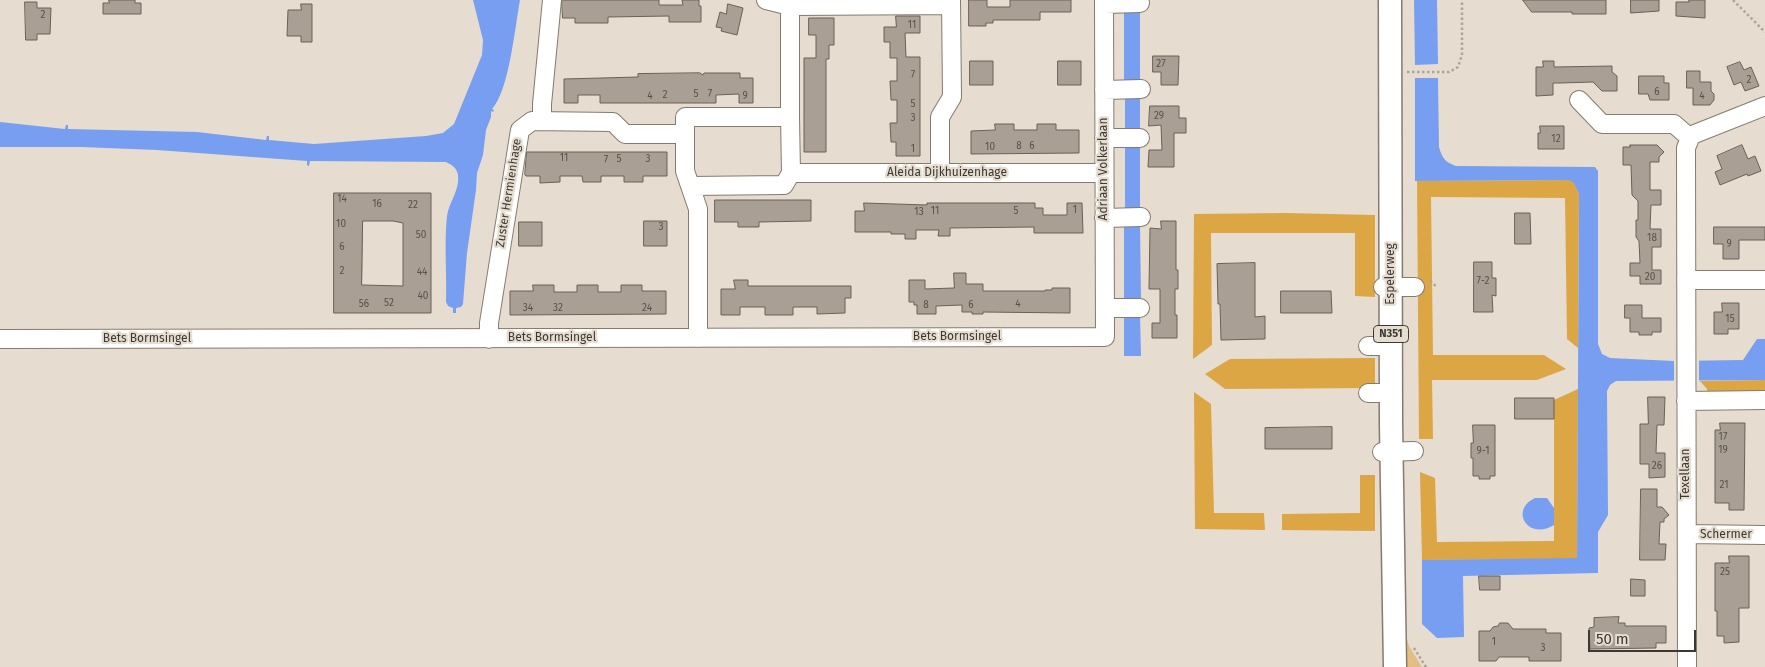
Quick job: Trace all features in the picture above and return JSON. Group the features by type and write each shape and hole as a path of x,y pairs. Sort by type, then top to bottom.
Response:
{"main road":[{"name":"Espelerweg","path":"1382,0 1387,287"},
{"name":"Espelerweg","path":"1390,0 1387,287 1381,346 1381,393 1396,452 1395,667"},
{"name":"Espelerweg","path":"1381,667 1396,452"}],"street":[{"path":"542,121 552,0"},
{"path":"766,0 790,6 951,2 952,97 940,117 940,172"},
{"path":"1104,2 1140,4"},
{"name":"Adriaan Volkerlaan","path":"1104,2 1105,337"},
{"path":"690,186 784,185 791,173 790,6"},
{"path":"1104,90 1141,89"},
{"path":"1579,100 1595,125 1674,124 1690,138 1765,106"},
{"path":"698,338 698,209 685,171 685,117 790,117"},
{"name":"Zuster Hermienhage","path":"490,339 491,313 520,130 532,121 613,122 625,134 685,134"},
{"path":"1104,138 1140,138"},
{"name":"Texellaan","path":"1687,667 1686,360 1681,271 1686,148 1690,138"},
{"name":"Aleida Dijkhuizenhage","path":"791,173 1104,173"},
{"path":"1104,218 1140,217"},
{"path":"1681,271 1765,280"},
{"path":"1387,287 1415,287"},
{"path":"1105,308 1140,308"},
{"name":"Bets Bormsingel","path":"0,339 1105,337"},
{"path":"1686,401 1765,400"},
{"name":"Schermer","path":"1687,534 1765,535"}],"path":[{"path":"1406,72 1441,72 1455,70 1458,67 1462,60 1462,0"},
{"path":"1733,0 1765,32"}],"shaded area":[{"path":"1569,180 1574,182 1579,194 1578,348 1567,339 1565,198 1431,197 1433,355 1544,355 1566,369 1537,380 1432,380 1433,439 1419,439 1417,181"},
{"path":"1286,213 1375,215 1375,297 1355,296 1355,233 1211,233 1212,345 1193,359 1194,214"},
{"path":"1375,358 1375,388 1225,389 1205,374 1230,359"},
{"path":"1765,380 1765,395 1707,395 1707,389 1700,381"},
{"path":"1578,389 1577,559 1422,560 1420,472 1435,478 1437,542 1554,541 1554,400"},
{"path":"1194,392 1211,404 1214,513 1264,513 1265,530 1195,529"},
{"path":"1360,475 1375,475 1375,531 1282,530 1282,514 1360,513"},
{"path":"1404,629 1409,646 1422,667 1399,667"}],"water":[{"path":"473,0 520,0 507,74 498,100 492,109 494,110 493,112 491,111 491,117 486,130 483,155 477,173 463,304 461,307 456,308 456,313 453,313 453,308 448,306 446,302 446,237 447,216 456,191 458,175 457,170 446,162 310,161 309,166 307,161 157,150 81,147 0,147 0,122 65,129 66,125 68,125 68,129 197,132 266,140 267,136 269,136 269,140 314,144 426,136 443,133 454,124 482,55 483,40"},
{"path":"1414,0 1437,0 1438,64 1415,65"},
{"path":"1124,10 1140,10 1140,81 1124,80"},
{"path":"1415,78 1438,78 1439,147 1444,159 1452,164 1456,166 1595,167 1598,171 1598,344 1602,354 1610,358 1674,361 1743,360 1757,339 1765,339 1765,380 1616,381 1610,385 1607,391 1608,515 1598,532 1598,573 1463,576 1464,637 1437,638 1422,624 1422,560 1577,558 1579,194 1574,183 1569,180 1415,181"},
{"path":"1125,98 1140,98 1140,132 1125,131"},
{"path":"1125,144 1140,144 1140,210 1125,210"},
{"path":"1124,224 1140,224 1141,300 1124,301"},
{"path":"1124,315 1140,315 1141,356 1124,356"},
{"path":"1535,498 1547,498 1554,508 1554,525 1545,529 1536,529 1530,527 1525,522 1523,510 1527,503"}],"pier":[{"path":"1674,358 1675,360 1698,360 1699,358 1699,381 1702,384 1698,381 1675,382 1674,384"}],"building":[{"path":"109,0 135,0 135,3 141,3 141,14 103,14 103,3 109,3"},
{"path":"562,0 659,0 659,5 683,5 682,0 699,0 701,22 669,22 669,16 608,17 608,23 575,23 575,18 563,18"},
{"path":"969,0 987,0 987,7 1010,7 1010,0 1071,0 1071,12 1040,12 1040,20 993,20 993,23 986,23 986,26 969,26"},
{"path":"1523,0 1606,0 1606,14 1532,12"},
{"path":"1631,0 1659,0 1659,11 1631,13"},
{"path":"1689,0 1705,0 1705,18 1676,16 1676,2 1689,2"},
{"path":"25,2 37,2 37,8 51,8 50,34 37,34 37,40 26,40"},
{"path":"301,4 312,4 312,42 301,42 301,36 287,36 288,10 301,10"},
{"path":"728,4 743,8 737,35 721,31 722,28 716,27 720,12 726,14"},
{"path":"896,16 920,16 920,33 905,33 906,57 920,57 920,156 896,156 896,142 891,142 890,123 897,123 897,100 891,100 890,81 897,81 897,58 890,58 890,42 884,42 884,27 896,27"},
{"path":"809,18 834,18 834,45 829,45 829,59 826,59 826,152 804,152 804,58 816,58 816,35 809,35"},
{"path":"1153,56 1179,56 1178,85 1161,85 1161,72 1153,72"},
{"path":"970,61 993,61 993,85 970,85"},
{"path":"1058,61 1081,61 1081,85 1058,85"},
{"path":"1543,61 1554,61 1554,67 1612,66 1612,72 1617,76 1617,91 1602,91 1593,82 1553,83 1553,95 1536,96 1536,67 1543,67"},
{"path":"1740,62 1744,70 1751,67 1759,86 1745,91 1741,82 1734,85 1727,67"},
{"path":"1687,71 1700,71 1700,82 1711,82 1714,100 1710,105 1693,105 1693,88 1687,88"},
{"path":"700,73 703,75 704,73 740,73 740,78 753,78 753,103 739,103 739,94 716,95 716,103 600,103 600,95 578,95 578,103 564,103 564,79 638,77 638,74"},
{"path":"1639,76 1664,76 1664,83 1669,83 1669,100 1650,100 1648,94 1639,94"},
{"path":"1150,106 1179,106 1179,118 1186,118 1186,133 1174,133 1174,167 1148,167 1149,150 1162,150 1161,125 1149,126"},
{"path":"995,124 1014,124 1014,130 1037,130 1037,124 1056,124 1056,130 1079,130 1079,153 971,154 971,131 995,130"},
{"path":"1540,126 1564,126 1564,149 1538,149"},
{"path":"1630,145 1657,145 1664,152 1659,157 1659,162 1650,162 1650,190 1661,190 1661,205 1651,205 1650,229 1661,229 1661,247 1652,247 1652,270 1661,270 1661,284 1640,284 1640,276 1630,276 1630,263 1640,263 1639,241 1636,237 1638,201 1632,195 1631,165 1623,165 1623,147 1630,147"},
{"path":"1742,145 1748,159 1755,156 1761,171 1748,176 1747,174 1720,185 1715,172 1722,169 1717,156"},
{"path":"527,152 667,152 667,176 643,176 643,182 624,182 624,176 601,176 601,182 583,182 582,176 560,176 560,182 540,183 540,176 525,175"},
{"path":"334,193 431,193 431,313 334,313","holes":["363,221 403,223 403,286 362,285"]},
{"path":"715,200 811,200 811,221 759,222 759,227 738,227 738,222 715,222"},
{"path":"864,203 927,205 927,203 1035,203 1035,208 1043,208 1043,215 1067,215 1067,203 1082,203 1083,233 1034,233 1034,227 950,228 950,236 938,236 939,230 916,230 916,239 905,239 905,234 891,234 891,232 855,232 855,211 864,211"},
{"path":"1515,213 1530,213 1531,244 1515,244"},
{"path":"644,221 667,221 667,246 644,246"},
{"path":"1161,221 1176,221 1178,289 1175,289 1175,315 1177,315 1177,338 1152,338 1152,323 1160,323 1160,289 1149,289 1150,228 1161,229"},
{"path":"519,222 542,222 542,246 519,246"},
{"path":"1714,227 1765,227 1765,240 1739,240 1739,259 1723,259 1723,244 1714,244"},
{"path":"1474,262 1492,262 1492,278 1496,278 1496,296 1492,295 1493,312 1474,312"},
{"path":"1255,263 1255,317 1265,316 1265,339 1221,340 1217,264"},
{"path":"954,273 966,273 966,284 983,284 983,291 1045,291 1052,290 1052,288 1070,288 1070,313 983,312 983,314 972,314 972,312 962,312 962,305 936,306 936,314 917,314 917,305 914,305 914,302 909,302 909,280 925,280 925,289 954,288"},
{"path":"734,280 748,280 748,286 851,286 851,298 845,298 845,313 817,314 817,307 793,307 793,315 765,315 765,307 740,307 740,315 721,315 721,289 735,289"},
{"path":"533,285 554,285 554,292 577,292 577,285 598,285 598,292 621,292 621,285 642,285 642,291 666,291 666,314 510,315 510,291 533,291"},
{"path":"1281,291 1331,291 1332,313 1281,313"},
{"path":"1722,303 1739,303 1739,329 1728,329 1728,334 1714,334 1714,312 1722,312"},
{"path":"1625,305 1642,305 1642,318 1661,318 1661,332 1652,332 1652,335 1639,335 1639,332 1630,332 1630,318 1625,318"},
{"path":"1648,397 1665,397 1664,425 1657,425 1656,453 1665,453 1665,477 1649,478 1649,464 1640,464 1640,424 1648,424"},
{"path":"1515,398 1554,398 1554,419 1515,419"},
{"path":"1720,423 1745,423 1744,510 1729,510 1729,503 1715,503 1715,430 1720,430"},
{"path":"1473,425 1495,425 1495,476 1490,476 1490,479 1479,479 1479,476 1473,476 1471,443 1473,443"},
{"path":"1332,427 1332,449 1265,449 1265,428"},
{"path":"1641,489 1657,489 1657,507 1662,507 1669,515 1664,519 1664,522 1660,522 1659,544 1666,544 1665,560 1640,560"},
{"path":"1729,556 1749,556 1749,608 1739,608 1739,642 1724,643 1724,636 1717,636 1715,563 1729,563"},
{"path":"1479,576 1500,576 1500,590 1480,590"},
{"path":"1631,579 1645,580 1645,596 1631,596"},
{"path":"1619,617 1618,623 1625,623 1625,626 1666,626 1666,643 1656,643 1656,648 1590,649 1589,628 1594,627 1594,618"},
{"path":"1500,623 1508,623 1513,629 1546,629 1546,633 1561,633 1561,661 1529,661 1529,657 1499,657 1496,661 1479,661 1479,631 1490,631"}]}
